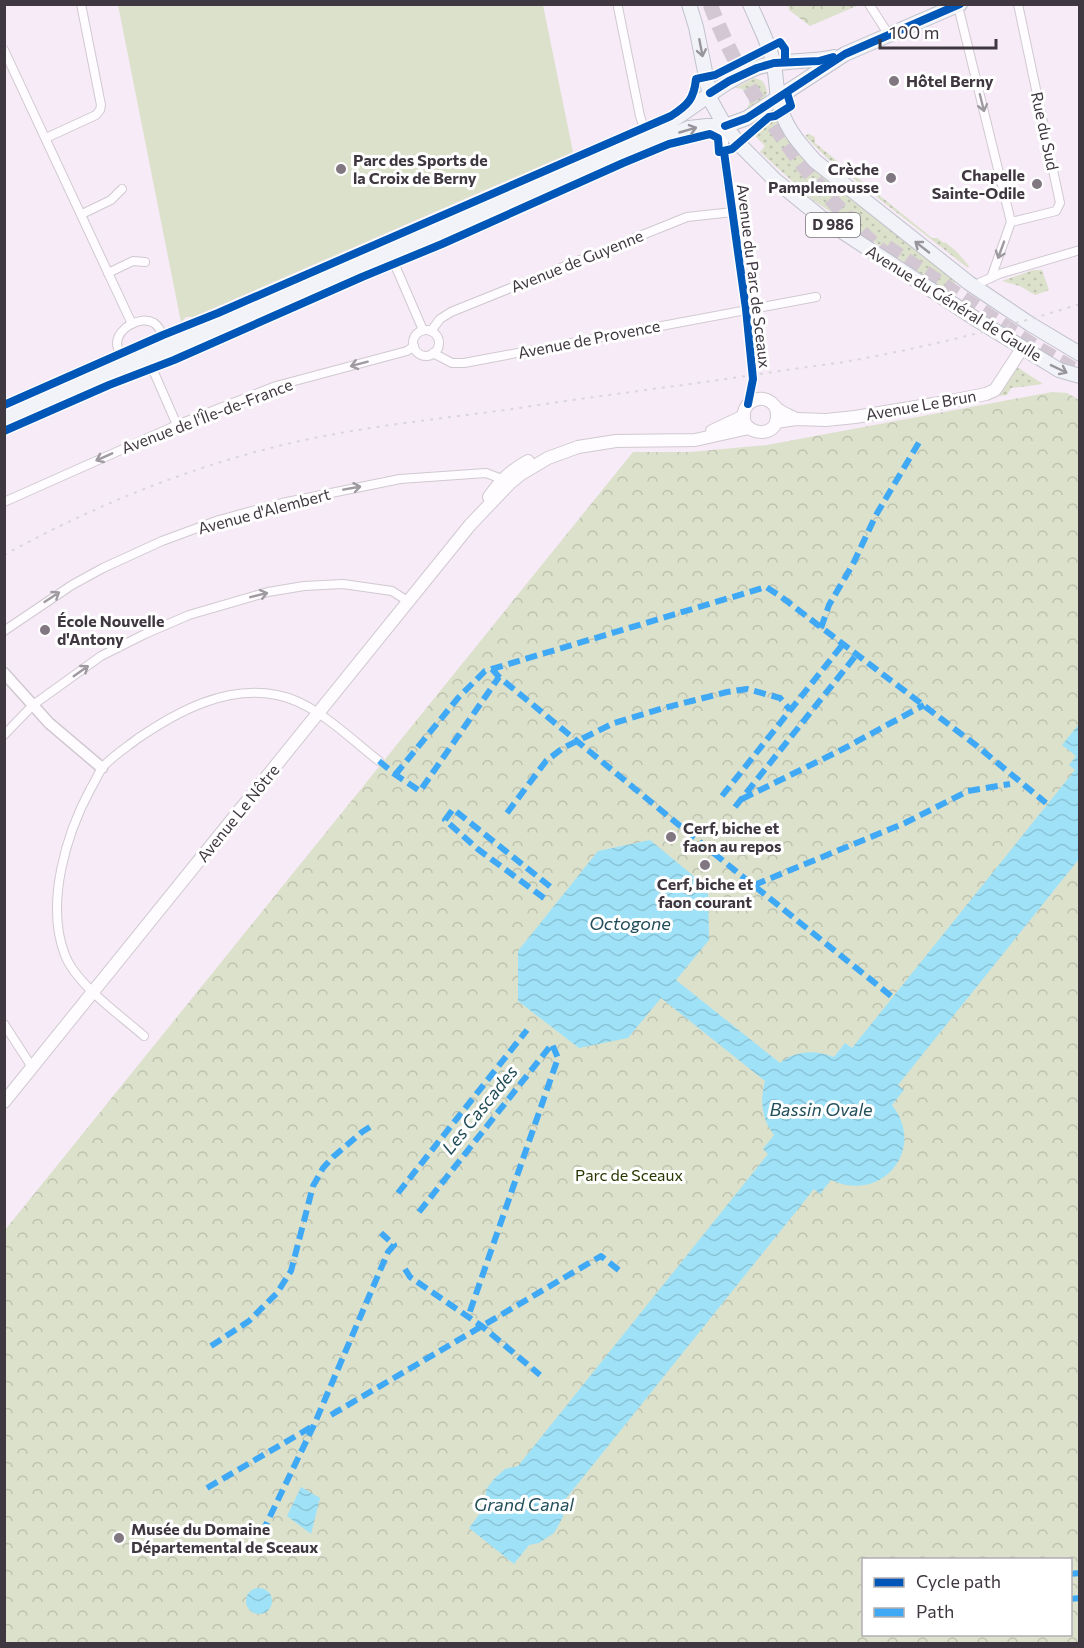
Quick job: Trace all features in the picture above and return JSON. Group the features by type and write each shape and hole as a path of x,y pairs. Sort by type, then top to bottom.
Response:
{"main road":[{"name":"D 986","path":"689,4 711,101 725,126"},
{"name":"D 986","path":"750,4 774,63 778,99"},
{"path":"4,412 648,134 674,121 710,93 749,71 774,63 819,61 845,54 959,5"},
{"path":"4,424 689,128 725,126 747,118 845,54"},
{"name":"Avenue du Général de Gaulle","path":"778,99 787,126 795,139 815,161 975,288 1080,354"},
{"name":"Avenue du Général de Gaulle","path":"725,126 739,144 775,180 823,219 1059,370 1080,376"},
{"path":"956,306 960,289 975,288 983,303 976,313 970,315"},
{"name":"Avenue Le Brun","path":"776,422 855,417 986,394 995,390 1023,347"},
{"path":"758,399 764,399 773,404 776,409 776,422 773,427 764,432 758,432 746,422 746,407 758,399"},
{"name":"Avenue Le Brun","path":"776,409 796,419"},
{"path":"506,481 513,469 555,448 576,441 606,436 690,434 746,422"},
{"name":"Avenue Le Nôtre","path":"4,1101 97,995 318,713 506,481"}],"street":[{"path":"46,138 100,111 101,105 81,4"},
{"path":"869,4 889,35"},
{"name":"Rue du Sud","path":"1011,222 1056,211 1060,203 1018,4"},
{"path":"617,5 640,116 648,134"},
{"path":"959,5 1011,222 991,278"},
{"path":"4,50 132,324"},
{"name":"Avenue du Parc de Sceaux","path":"725,126 725,163 746,309 753,379 748,404"},
{"path":"82,214 111,200 122,189"},
{"name":"Avenue de Guyenne","path":"427,331 451,312 687,217 733,212"},
{"path":"975,288 991,278 1080,250"},
{"path":"391,256 427,331"},
{"path":"108,273 133,261 145,262"},
{"name":"Avenue de Provence","path":"433,353 452,363 464,363 816,297"},
{"path":"123,361 117,341 123,331 132,324 142,320 154,323 159,327 167,342"},
{"path":"427,331 434,333 438,339 438,347 430,355 422,354 414,346 416,335 427,331"},
{"name":"Avenue de l'Île-de-France","path":"4,502 177,425 276,386 407,351 414,346"},
{"path":"149,362 177,425"},
{"name":"Avenue d'Alembert","path":"4,631 72,585 103,568 162,541 219,520 282,503 400,479 486,473 506,481"},
{"path":"4,735 33,705 101,656 189,615 268,592 304,586 343,584 392,591 409,602"},
{"path":"4,673 49,723 102,768"},
{"path":"144,1036 76,976 65,955 59,930 57,901 66,847 102,768 161,723 195,706 224,696 250,693 276,694 298,701 318,713 379,761"},
{"path":"4,1024 32,1067"}],"green space":[{"path":"859,4 810,26 789,10 788,5"},
{"name":"Parc des Sports de la Croix de Berny","path":"118,5 543,5 573,152 193,317 186,317 181,322"},
{"path":"754,78 764,82 767,93 765,97 747,109 748,94 746,91 735,88"},
{"path":"775,117 787,138 805,160 957,280 949,293 813,200 760,152 765,146 756,137 755,131"},
{"path":"809,134 815,137 815,143 932,238 945,242 957,252 969,266 968,268 828,159 806,137"},
{"path":"1033,270 1042,270 1049,290 1035,295 1020,286 1002,281"},
{"path":"1017,367 1043,384 1011,388 1007,395 997,396"},
{"name":"Parc de Sceaux","path":"1052,392 1067,393 1079,400 1079,1643 5,1644 5,1230 633,452 690,452 767,445"}],"water":[{"path":"1079,724 1079,859 898,1085 904,1090 892,1105 902,1122 904,1139 902,1154 894,1168 882,1178 867,1185 850,1185 831,1180 820,1194 814,1189 564,1501 563,1517 554,1533 539,1543 529,1545 514,1564 469,1528 484,1508 487,1488 505,1469 518,1466 768,1154 763,1149 774,1135 766,1122 763,1109 762,1095 765,1081 661,998 628,1038 579,1048 518,1001 518,951 598,851 650,840 708,888 709,940 676,980 780,1063 806,1052 834,1057 845,1043 852,1048 1075,770 1069,765 1076,756 1062,745"},
{"path":"301,1487 320,1498 311,1534 287,1516"},
{"path":"259,1588 268,1592 272,1601 268,1610 259,1614 250,1610 246,1601 250,1592"}],"tunnel":[{"path":"710,4 749,86 781,136 838,207 891,258"},
{"path":"887,247 1034,346 1080,373"}],"railway":[{"path":"4,555 113,502 188,473 265,449 385,426 838,363 960,338 1080,304"}],"marked path":[{"path":"821,628 829,605 853,564 876,515 921,439"},
{"path":"395,775 458,698 485,671 766,587 977,746 1046,803"},
{"path":"722,796 843,644"},
{"path":"735,807 857,654"},
{"path":"492,669 696,839 891,996"},
{"path":"393,773 420,791 499,677"},
{"path":"507,813 546,761 563,748 614,723 664,708 747,689 780,698 790,710"},
{"path":"742,799 843,749 924,705"},
{"path":"379,761 391,771"},
{"path":"754,885 905,823 968,791 1010,784"},
{"path":"544,898 479,850 445,820 453,809 552,888"},
{"path":"398,1193 527,1030"},
{"path":"419,1212 552,1044 558,1058 468,1317"},
{"path":"211,1346 249,1321 277,1293 291,1271 313,1186 323,1168 370,1127"},
{"path":"262,1533 314,1425 388,1252 394,1245 381,1233"},
{"path":"331,1415 601,1256 621,1272"},
{"path":"405,1269 410,1277 483,1327 540,1375"},
{"path":"207,1488 313,1426"},
{"path":"1072,1574 1080,1573"},
{"path":"1072,1599 1080,1598"}],"cycle path":[{"path":"725,126 747,118 845,54 960,4"},
{"path":"4,405 671,116 689,101 694,92 696,79 715,75 780,42 785,49 785,59"},
{"path":"710,93 729,81 774,63 819,61 833,57"},
{"path":"4,431 109,385 174,360 669,144 710,134 718,138 719,152 732,149 769,117 791,106 787,93"},
{"path":"724,152 746,309 753,379 748,404"}],"place":[{"name":"Hôtel Berny","path":"894,81"},
{"name":"Parc des Sports de la Croix de Berny","path":"341,169"},
{"name":"Crèche Pamplemousse","path":"891,178"},
{"name":"Chapelle Sainte-Odile","path":"1037,184"},
{"name":"École Nouvelle d'Antony","path":"45,630"},
{"name":"Cerf, biche et faon au repos","path":"671,837"},
{"name":"Cerf, biche et faon courant","path":"705,865"},
{"name":"Musée du Domaine Départemental de Sceaux","path":"119,1538"}],"water label":[{"name":"Octogone","path":"630,924"},
{"name":"Les Cascades","path":"480,1110"},
{"name":"Bassin Ovale","path":"821,1110"},
{"name":"Grand Canal","path":"524,1505"}]}
